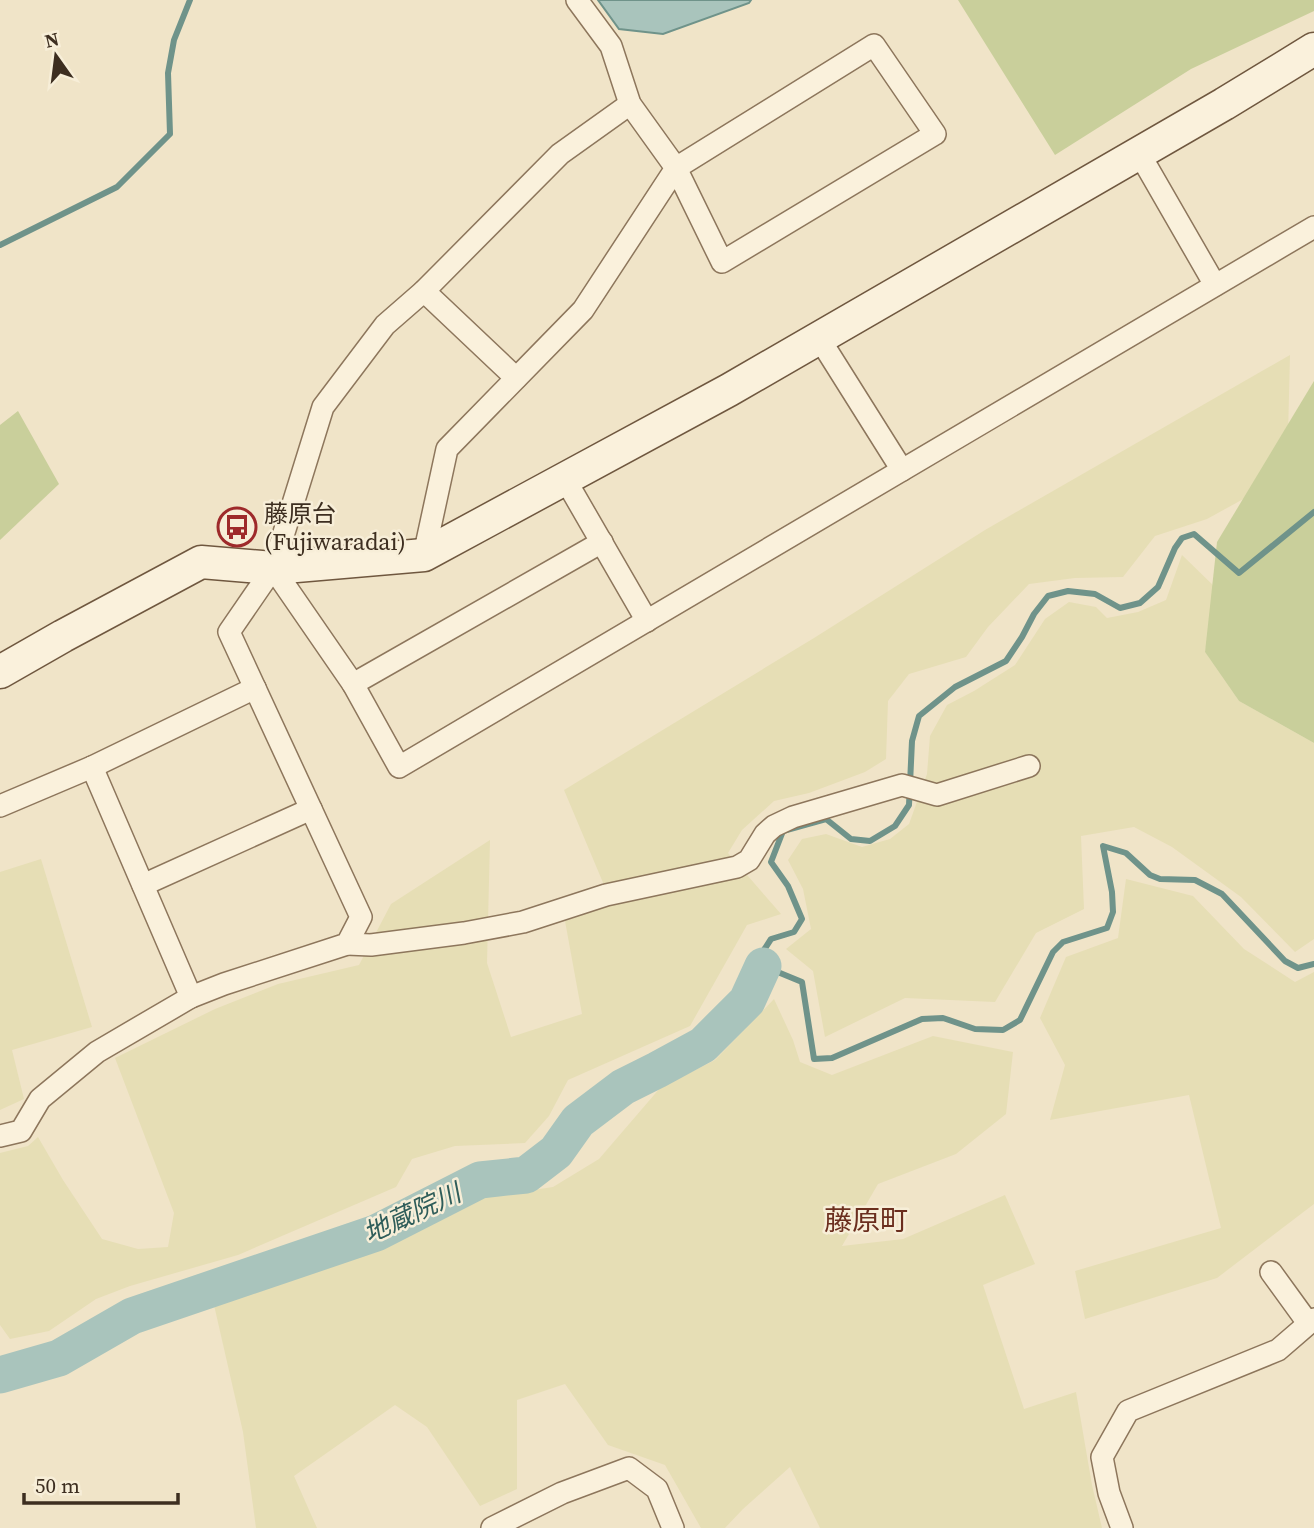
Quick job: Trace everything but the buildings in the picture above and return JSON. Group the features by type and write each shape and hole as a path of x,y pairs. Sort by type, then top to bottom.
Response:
{"street":[{"path":"424,555 447,449 583,310 676,167 874,45 935,134 722,262 676,167 630,104 611,46 577,0"},
{"path":"0,672 201,562 273,568 424,555 729,390 1314,49"},
{"path":"348,944 361,917 229,632 273,568 323,408 385,325 424,291 560,154 630,104"},
{"path":"1139,153 1215,285"},
{"path":"273,568 353,684 399,767 1314,227"},
{"path":"424,291 516,378"},
{"path":"820,338 902,470"},
{"path":"565,479 647,621"},
{"path":"353,684 602,542"},
{"path":"0,806 92,767 255,688"},
{"path":"0,1136 21,1131 40,1099 97,1052 191,998 224,984 348,944 371,945 523,922 606,895 737,867 749,860 765,834 774,826 793,817 902,785 937,795 1030,765"},
{"path":"92,767 191,998"},
{"path":"143,885 311,808"},
{"path":"1122,1528 1109,1493 1102,1457 1128,1411 1278,1350 1311,1321 1271,1272"},
{"path":"492,1528 562,1493 629,1468 657,1489 673,1528"}],"shaded area":[{"path":"1290,355 1287,475 1207,519 1155,536 1123,577 1075,578 1029,584 988,627 966,657 909,674 888,701 886,759 865,772 809,793 774,801 742,830 728,853 781,914 747,925 690,1026 568,1080 549,1116 525,1143 455,1146 412,1159 396,1187 238,1255 130,1286 96,1299 49,1331 10,1339 0,1325 0,1153 28,1146 38,1137 102,1239 138,1249 168,1247 174,1213 115,1058 215,1009 278,984 359,965 391,904 490,840 487,963 511,1037 582,1014 565,921 612,904 564,790 985,530"},
{"path":"1182,555 1217,589 1205,652 1239,701 1314,743 1314,939 1295,952 1241,897 1172,847 1134,827 1081,836 1084,909 1036,933 995,1002 905,998 825,1037 813,971 786,949 811,929 803,889 788,860 802,839 826,834 862,847 890,839 909,824 927,774 930,736 947,705 1015,665 1045,619 1069,602 1096,607 1107,618 1138,612 1166,600"},
{"path":"41,859 92,1027 12,1050 24,1099 0,1110 0,872"},
{"path":"1126,879 1193,896 1244,949 1295,982 1314,972 1314,1204 1217,1278 1085,1319 1075,1271 1221,1228 1189,1095 1050,1120 1065,1065 1040,1018 1066,957 1118,938"},
{"path":"774,999 800,1062 832,1075 933,1036 1013,1052 1006,1114 956,1154 878,1184 842,1246 903,1239 1005,1195 1035,1264 983,1285 1024,1409 1076,1392 1102,1528 820,1528 790,1467 725,1528 701,1528 665,1465 608,1445 565,1384 517,1400 517,1489 480,1506 427,1427 395,1405 294,1476 317,1528 256,1528 243,1432 214,1305 487,1197 553,1187 599,1159 660,1088 715,1060"}],"green space":[{"path":"958,0 1314,0 1314,11 1191,69 1055,155"},
{"path":"1314,381 1314,743 1239,701 1205,652 1217,542"},
{"path":"18,411 59,484 0,540 0,425"}],"water":[{"path":"598,0 751,0 663,34 619,29"}],"waterway":[{"path":"0,245 117,187 170,134 168,73 174,40 190,0"},
{"path":"1314,512 1239,573 1194,534 1182,538 1158,587 1140,603 1120,608 1095,594 1068,591 1048,596 1006,661 955,687 919,716 912,741 909,805 895,826 870,841 851,839 826,819 783,831 771,862 788,886 802,919 794,932 771,939 760,956 763,966 802,982 814,1059 832,1058 922,1019 943,1018 975,1029 1003,1030 1020,1020 1053,952 1063,942 1107,928 1113,912 1103,846 1126,853 1150,875 1160,879 1195,880 1222,894 1285,961 1298,968 1314,964"},
{"name":"地蔵院川","path":"0,1375 59,1358 132,1316 376,1233 480,1180 526,1175 556,1152 578,1121 623,1087 703,1045 747,1001 763,966"}],"place":[{"name":"藤原台 (Fujiwaradai)","path":"237,527"}],"district":[{"name":"藤原町","path":"866,1220"}]}
